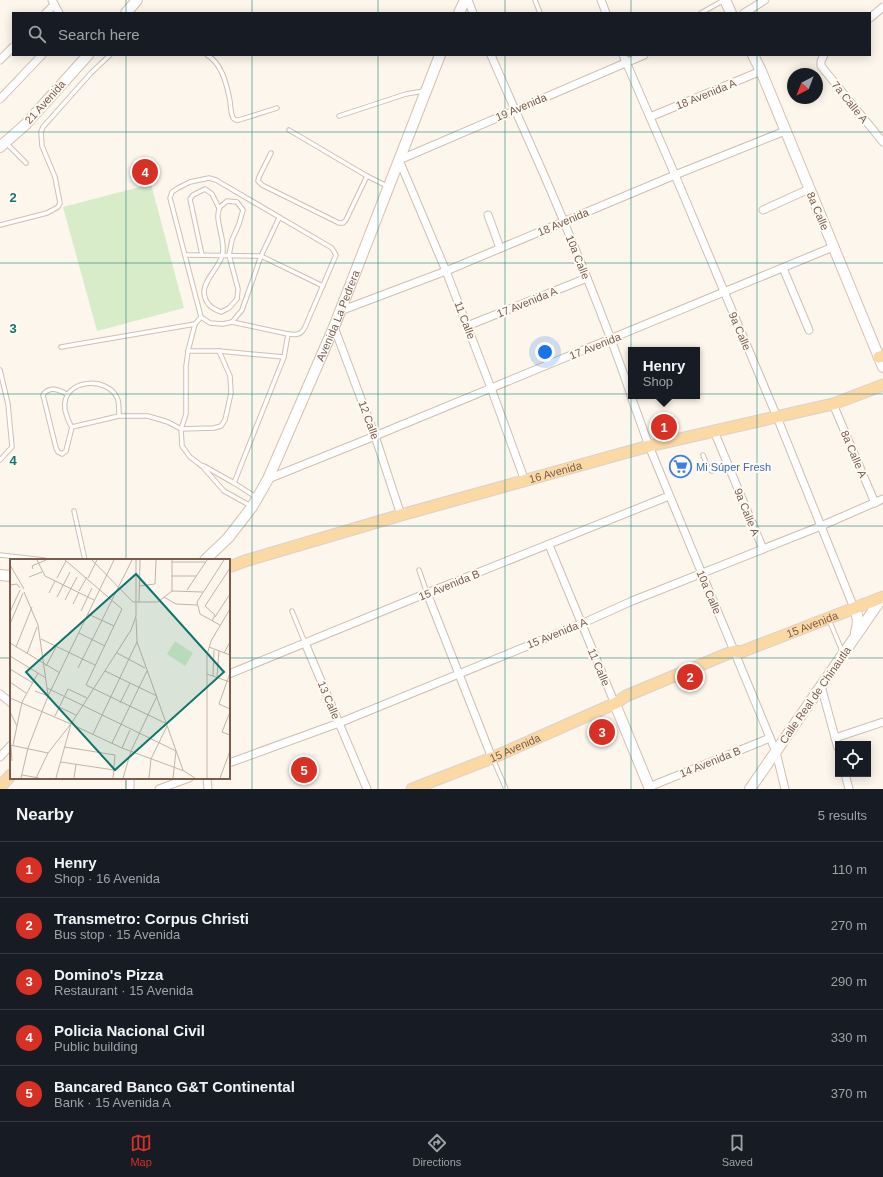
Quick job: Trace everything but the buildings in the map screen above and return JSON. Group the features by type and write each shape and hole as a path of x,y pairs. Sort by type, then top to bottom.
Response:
{"main road":[{"name":"16 Avenida","path":"230,567 401,515 649,446 833,404 883,385"},
{"name":"15 Avenida","path":"412,789 432,786 615,704 626,696 883,598"},
{"path":"0,787 10,776"}],"street":[{"path":"127,12 137,0"},
{"path":"460,12 466,0"},
{"path":"466,0 472,12"},
{"path":"601,0 606,12"},
{"path":"724,0 730,12"},
{"path":"746,12 765,0"},
{"path":"47,12 53,2 58,12"},
{"path":"871,17 883,7"},
{"path":"0,60 12,47"},
{"path":"0,99 41,56"},
{"name":"21 Avenida","path":"3,144 25,125 85,56"},
{"name":"Avenida La Pedrera","path":"206,559 228,538 252,507 268,479 334,327 440,56"},
{"name":"10a Calle","path":"491,56 564,221 612,339 628,387"},
{"name":"19 Avenida","path":"398,160 514,110 625,59 639,56"},
{"name":"8a Calle","path":"754,56 882,360"},
{"name":"7a Calle A","path":"822,58 821,66 883,142"},
{"name":"9a Calle","path":"625,59 777,417 854,608"},
{"name":"18 Avenida A","path":"650,117 761,71"},
{"name":"18 Avenida","path":"340,311 446,271 675,175 785,131"},
{"name":"11 Calle","path":"398,160 446,271 491,388 524,482"},
{"path":"763,210 809,189"},
{"path":"488,215 500,248"},
{"name":"17 Avenida","path":"268,479 833,247"},
{"path":"783,268 809,330"},
{"name":"17 Avenida A","path":"467,326 587,278"},
{"name":"12 Calle","path":"334,327 375,436 401,515"},
{"name":"10a Calle","path":"632,399 669,496 737,654 776,752 785,789"},
{"name":"8a Calle A","path":"833,404 875,503"},
{"name":"9a Calle A","path":"714,431 763,549"},
{"name":"15 Avenida B","path":"230,674 669,496"},
{"name":"15 Avenida A","path":"230,763 339,723 581,624 632,601 821,526 883,499"},
{"name":"11 Calle","path":"549,545 615,704 647,788"},
{"path":"0,575 10,576"},
{"path":"427,593 492,758"},
{"name":"Calle Real de Chinautla","path":"750,789 883,598"},
{"name":"Calle Real de Chinautla","path":"854,608 857,613 858,620 855,638"},
{"name":"13 Calle","path":"306,643 367,789"},
{"path":"821,686 836,741"},
{"path":"0,694 10,702"},
{"path":"835,738 883,722"},
{"name":"14 Avenida B","path":"647,788 770,738"},
{"path":"0,757 10,746"},
{"path":"846,777 850,789"},
{"path":"158,789 186,779"},
{"path":"207,779 208,789"}],"lane":[{"path":"535,0 540,12"},
{"path":"704,12 724,0"},
{"path":"0,225 47,213 58,207 60,203 55,177 42,146 41,132 43,127 91,73 109,56"},
{"path":"208,56 222,72 229,96 233,118 239,120 277,108"},
{"path":"339,116 406,94 426,91"},
{"path":"288,130 388,187"},
{"path":"3,144 26,162"},
{"path":"271,153 258,177 258,181 262,185 339,223 343,223 346,220 368,176"},
{"path":"209,178 216,180 332,248 336,255 305,327 302,333 296,335 232,322 223,324 210,323 201,317 185,255 170,198 172,192 178,188 190,182 209,178"},
{"path":"202,255 190,199 193,195 205,189 212,194 219,208 218,217 223,241 222,256 204,290 205,300 212,308 221,312 229,308 237,299 238,289 229,255 232,240 243,210 237,202 227,201 219,208"},
{"path":"232,322 242,310 261,256 279,218"},
{"path":"185,255 261,256 323,286"},
{"path":"201,317 195,324 188,351 186,414 181,429 182,446 190,457 202,466 224,491 252,507"},
{"path":"62,347 195,324"},
{"path":"234,483 284,357 288,334"},
{"path":"188,351 219,351 284,357"},
{"path":"72,427 119,416 148,416 168,422 181,429 214,428 221,426 225,420 231,393 230,376 219,351"},
{"path":"0,370 8,404 12,447 0,460"},
{"path":"67,394 56,389 49,389 45,391 43,395 56,448 58,452 62,454 66,451 72,427 67,417 64,403 67,394 79,384 95,383 110,388 118,400 119,416"},
{"path":"703,455 708,468 712,471 728,464"},
{"path":"202,466 234,483 257,498"},
{"path":"74,511 85,559"},
{"path":"0,555 35,559"},
{"path":"419,570 427,593"},
{"name":"13 Calle","path":"292,610 306,643"},
{"path":"829,619 843,654"},
{"path":"492,758 506,789"}],"green space":[{"path":"151,184 184,308 97,331 63,207"}],"place":[{"name":"Policia Nacional Civil","path":"145,172"},
{"name":"Henry","path":"664,427"},
{"name":"Mi Súper Fresh","path":"681,467"},
{"name":"Transmetro: Corpus Christi","path":"690,677"},
{"name":"Domino's Pizza","path":"602,732"},
{"name":"Bancared Banco G&T Continental","path":"304,770"}]}
